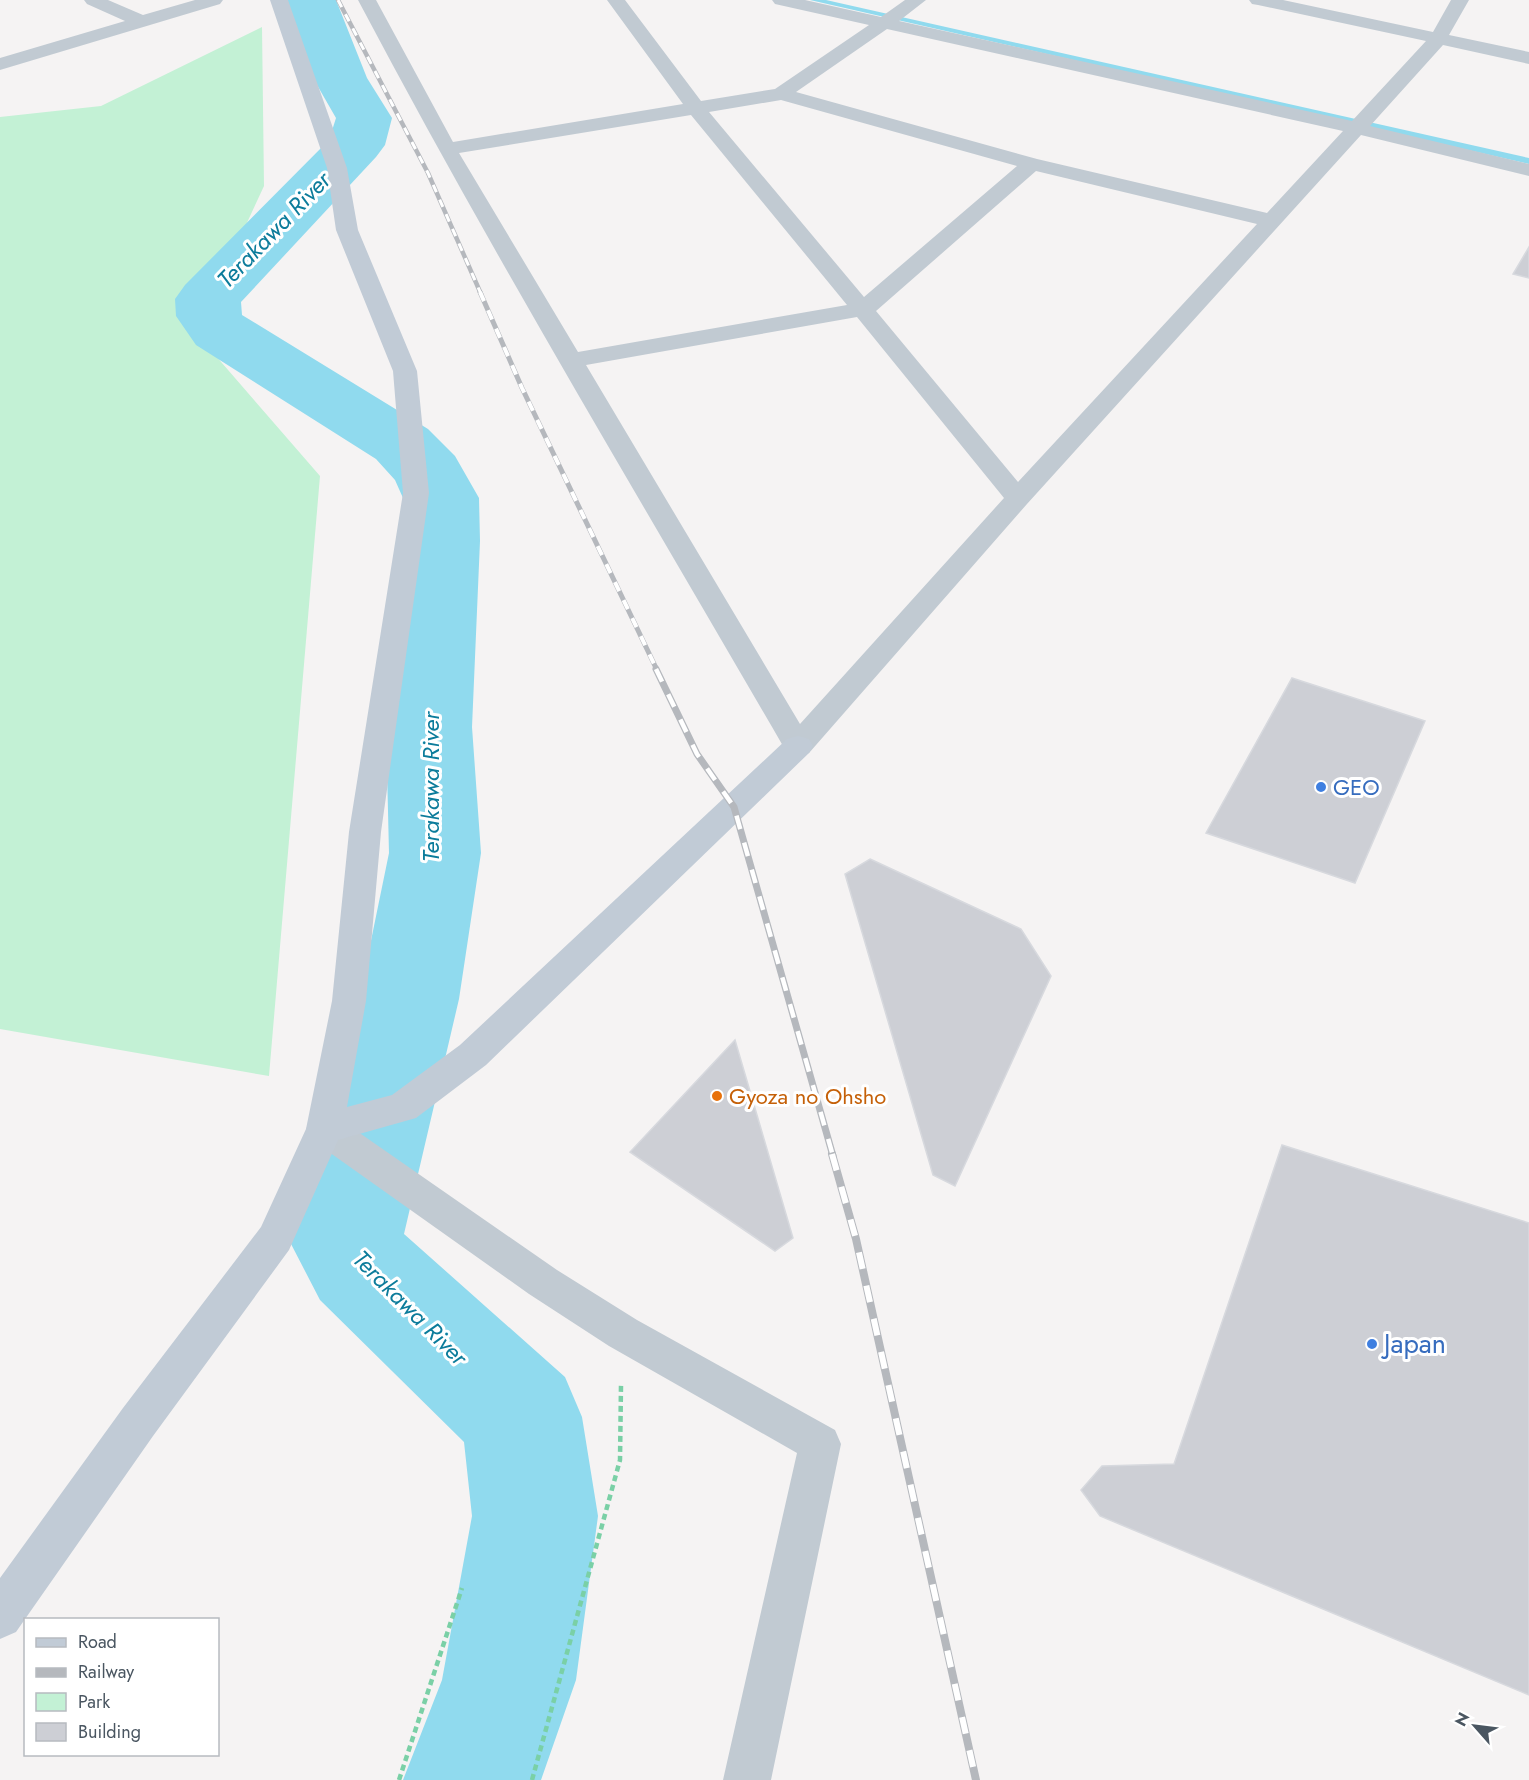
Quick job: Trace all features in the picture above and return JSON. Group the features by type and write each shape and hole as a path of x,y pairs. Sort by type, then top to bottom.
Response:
{"street":[{"path":"93,0 141,21"},
{"path":"0,64 214,0"},
{"path":"0,1616 138,1422 276,1238 325,1129 349,1001 365,832 416,493 405,371 347,230 337,168 279,0"},
{"path":"367,0 447,149 798,746"},
{"path":"616,0 696,108 1018,498"},
{"path":"781,0 891,18 1529,170"},
{"path":"781,94 917,0"},
{"path":"1258,0 1529,58"},
{"path":"325,1129 403,1107 473,1055 798,746 1018,498 1438,39 1460,0"},
{"path":"447,149 781,94 1032,164 1273,221"},
{"path":"570,361 864,309 1032,164"},
{"path":"325,1129 543,1282 622,1333 820,1444 747,1780"}],"path":[{"path":"532,1780 620,1460 622,1333"},
{"path":"399,1780 462,1588"}],"green space":[{"path":"262,27 264,186 196,333 320,476 269,1076 0,1029 0,117 101,106"}],"building":[{"path":"1529,247 1529,278 1513,274"},
{"path":"1292,678 1425,721 1355,883 1206,833"},
{"path":"870,859 1021,929 1051,976 955,1186 933,1175 845,874"},
{"name":"Gyoza no Ohsho","path":"735,1040 793,1238 775,1251 630,1152"},
{"name":"Japan","path":"1282,1145 1529,1223 1529,1695 1100,1516 1081,1490 1102,1466 1174,1464"}],"waterway":[{"name":"Terakawa River","path":"311,0 340,78 364,118 356,145 208,299 209,316 220,331 402,444 429,472 441,498 441,541 429,727 435,853 409,999 346,1242 360,1265 522,1417 535,1516 509,1680 472,1780"},
{"path":"814,0 1529,161"}],"railway":[{"path":"338,0 428,173 481,294"},
{"path":"480,292 522,388 657,670"},
{"path":"656,669 697,754 734,807 833,1156"},
{"path":"832,1154 856,1239 976,1780"}],"place":[{"name":"GEO","path":"1321,787"},
{"name":"Gyoza no Ohsho","path":"717,1096"},
{"name":"Japan","path":"1372,1344"}]}
